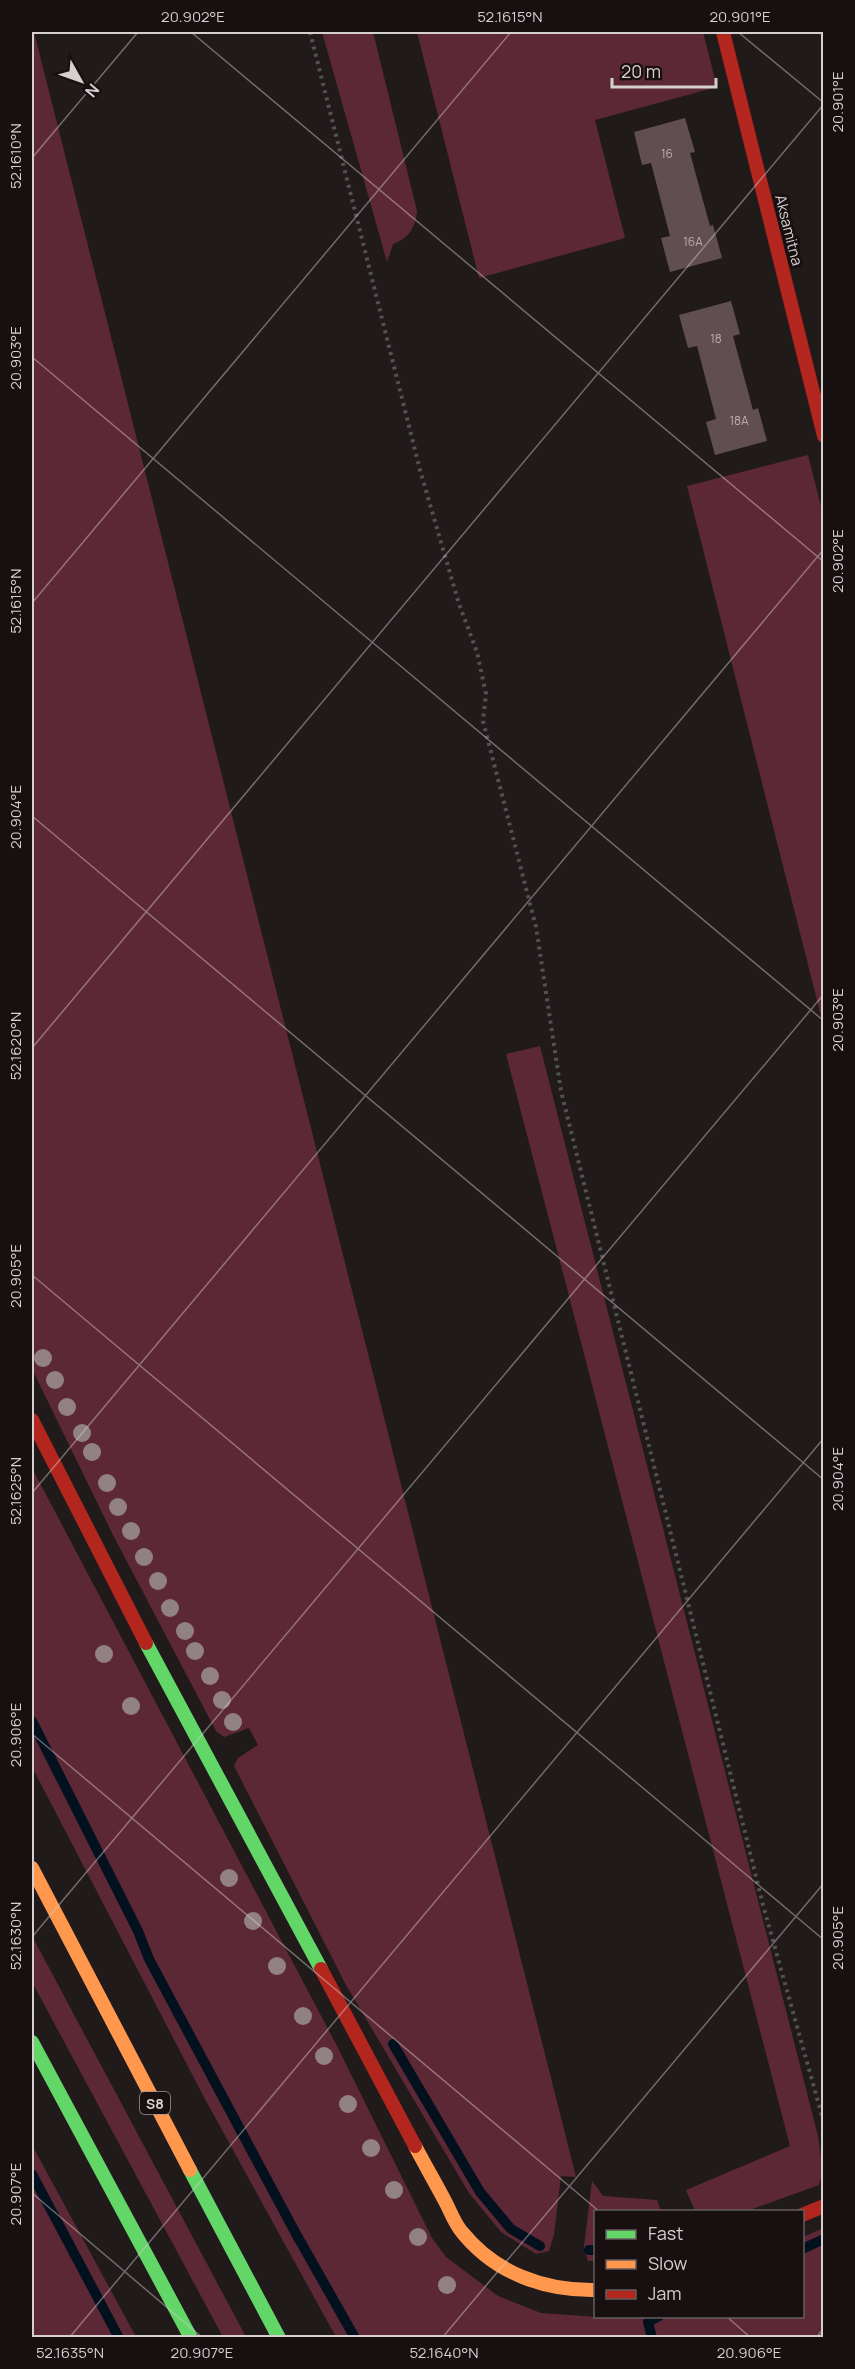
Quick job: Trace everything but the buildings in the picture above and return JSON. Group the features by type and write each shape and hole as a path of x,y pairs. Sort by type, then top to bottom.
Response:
{"main road":[{"name":"Aksamitna","path":"723,32 824,436"},
{"path":"32,1420 117,1589 453,2219 477,2248 500,2267 522,2279 561,2289 594,2290"},
{"name":"S8","path":"32,1868 279,2337"},
{"path":"32,2042 191,2337"},
{"path":"804,2214 824,2206"}],"path":[{"path":"310,32 420,470 459,604 477,652 486,694 483,721 536,927 561,1091 763,1905 824,2122"}],"shaded area":[{"path":"32,32 34,32 576,2177 561,2176 554,2235 549,2251 536,2254 501,2232 469,2193 346,1985 234,1766 238,1758 258,1745 249,1728 224,1737 216,1731 113,1535 32,1369"},
{"path":"322,32 373,32 417,211 411,231 393,244 387,262"},
{"path":"417,32 703,32 717,87 595,120 625,238 479,278"},
{"path":"808,455 824,518 823,1024 687,486"},
{"path":"540,1046 818,2136 823,2171 819,2185 750,2210 695,2210 686,2190 790,2146 506,1054"},
{"path":"32,1468 337,2046 432,2238 446,2257 498,2296 541,2313 594,2318 804,2318 804,2237 823,2228 823,2337 336,2337 206,2101 32,1767"},
{"path":"32,1936 246,2337 223,2337 32,1982"},
{"path":"32,2145 136,2337 32,2337"},
{"path":"592,2181 603,2196 657,2200 661,2210 594,2210 594,2261 588,2261 584,2247"}],"waterway":[{"path":"32,1721 138,1931 149,1959 295,2232 355,2338"},
{"path":"393,2044 480,2192 511,2229 540,2246"},
{"path":"32,2174 119,2338"},
{"path":"804,2248 824,2239"},
{"path":"589,2250 594,2250"},
{"path":"652,2338 648,2322 655,2318"}],"traffic: fast":[{"path":"146,1643 321,1969"},
{"path":"32,2042 191,2338"},
{"path":"190,2170 279,2338"}],"traffic: slow":[{"path":"32,1868 190,2170"},
{"path":"415,2146 457,2226 475,2246 505,2269 522,2277 558,2287 594,2290"}],"traffic: jam":[{"path":"723,32 824,436"},
{"path":"32,1420 146,1643"},
{"path":"321,1969 415,2146"},
{"path":"804,2214 824,2206"}]}
